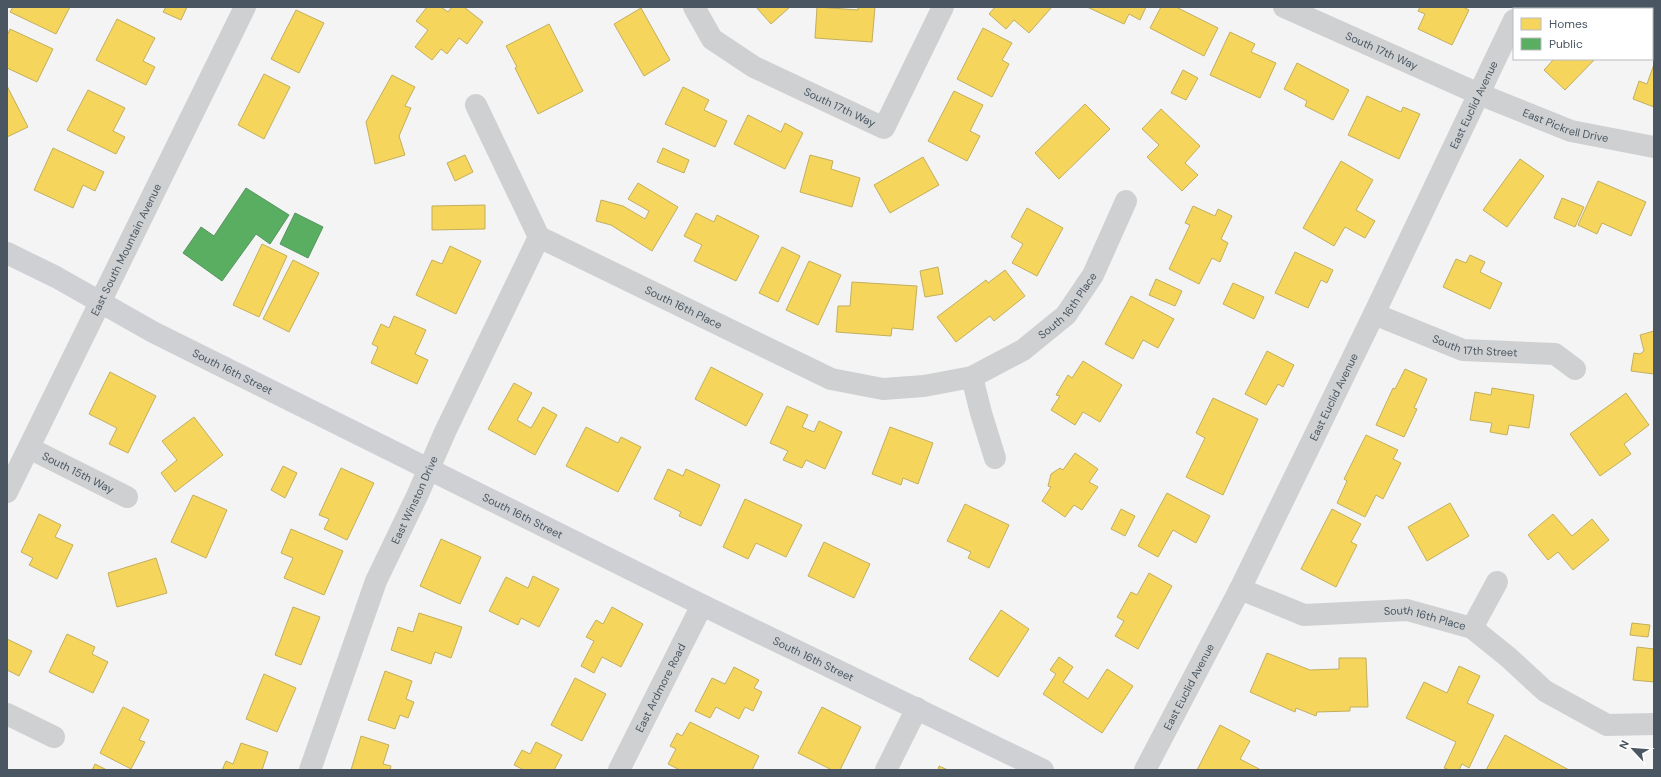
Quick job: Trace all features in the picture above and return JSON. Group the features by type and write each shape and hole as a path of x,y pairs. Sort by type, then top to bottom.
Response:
{"main road":[{"name":"South 16th Street","path":"7,253 56,277 153,332 702,605 1043,770"}],"street":[{"name":"East South Mountain Avenue","path":"7,492 245,7"},
{"name":"South 17th Way","path":"694,7 712,39 754,67 884,128 943,7"},
{"name":"South 17th Way","path":"1284,7 1479,94"},
{"name":"East Euclid Avenue","path":"1145,770 1240,589 1374,314 1513,22"},
{"name":"East Pickrell Drive","path":"1479,94 1571,131 1654,147"},
{"path":"476,105 539,237"},
{"name":"South 16th Place","path":"539,237 831,379 883,389 924,386 972,377 1023,350 1066,314 1093,275 1126,201"},
{"name":"East Winston Drive","path":"310,770 376,582 445,432 539,237"},
{"name":"South 17th Street","path":"1374,314 1463,350 1555,354 1575,369"},
{"path":"972,377 995,458"},
{"name":"South 15th Way","path":"29,448 127,497"},
{"path":"1472,628 1498,582"},
{"name":"South 16th Place","path":"1240,589 1304,615 1407,610 1472,628 1508,657 1545,691 1607,725 1654,724"},
{"name":"East Ardmore Road","path":"619,770 702,605"},
{"path":"886,770 917,708"},
{"path":"7,714 54,737"}],"building: Homes":[{"path":"13,7 70,7 56,34 10,12"},
{"path":"166,7 187,7 181,20 163,12"},
{"path":"427,7 441,7 448,12 452,7 464,7 483,22 467,44 459,38 447,54 441,49 432,60 415,47 428,30 416,21"},
{"path":"756,7 790,7 771,24"},
{"path":"817,7 858,10 858,7 875,7 872,42 815,38"},
{"path":"995,7 1052,7 1029,33 1014,20 1006,29 989,14"},
{"path":"1087,7 1146,7 1140,20 1129,14 1124,24"},
{"path":"1161,7 1176,7 1218,28 1204,56 1150,28"},
{"path":"1420,7 1463,7 1469,10 1452,45 1418,29 1425,14 1418,11"},
{"path":"641,8 670,60 644,76 614,24"},
{"path":"296,10 324,23 299,73 271,59"},
{"path":"117,19 155,38 143,61 155,67 146,85 96,60"},
{"path":"549,24 583,91 538,114 515,68 517,67 506,46"},
{"path":"983,28 1012,43 1002,60 1009,64 992,97 957,79"},
{"path":"10,29 53,49 37,82 7,68 7,36"},
{"path":"1230,32 1255,44 1251,52 1276,63 1260,98 1210,75"},
{"path":"1553,60 1594,60 1565,90 1544,70"},
{"path":"1297,63 1349,90 1333,120 1305,106 1307,101 1284,89"},
{"path":"1654,64 1654,107 1633,99 1639,81 1647,84"},
{"path":"1183,70 1198,78 1186,100 1171,93"},
{"path":"264,74 290,87 264,139 238,125"},
{"path":"392,75 415,87 405,106 411,108 399,136 405,155 375,164 366,122"},
{"path":"7,86 28,127 7,137"},
{"path":"683,87 709,100 704,110 727,121 715,147 665,124"},
{"path":"88,90 125,108 113,131 125,137 116,154 67,130"},
{"path":"954,91 983,105 970,131 980,136 967,161 928,141"},
{"path":"1367,96 1401,112 1403,107 1420,114 1399,159 1348,135"},
{"path":"1085,104 1110,129 1059,179 1035,153"},
{"path":"1161,109 1200,146 1185,163 1198,175 1182,191 1147,157 1159,145 1142,129"},
{"path":"748,115 781,132 785,123 803,133 785,169 734,144"},
{"path":"53,148 104,172 95,191 83,185 73,208 34,190"},
{"path":"663,148 689,160 684,173 657,162"},
{"path":"465,155 473,172 455,181 447,163"},
{"path":"810,155 833,161 831,169 860,178 852,207 800,192"},
{"path":"923,157 939,185 890,213 874,185"},
{"path":"1520,159 1544,176 1507,227 1483,210"},
{"path":"1341,161 1373,180 1356,210 1375,221 1365,238 1345,227 1334,246 1303,228"},
{"path":"1598,181 1646,202 1631,236 1602,223 1597,234 1578,225"},
{"path":"638,183 678,207 652,251 611,225 596,221 601,200 623,206 645,219 649,211 628,199"},
{"path":"1562,198 1584,207 1575,227 1554,218"},
{"path":"485,205 485,229 432,230 432,206"},
{"path":"1193,206 1215,216 1218,209 1232,216 1221,239 1228,243 1220,262 1212,258 1199,284 1169,269 1190,225 1185,223"},
{"path":"1027,208 1063,228 1037,276 1012,263 1023,244 1011,237"},
{"path":"696,213 714,222 717,215 759,236 736,281 694,261 702,245 684,236"},
{"path":"262,244 287,256 259,317 233,305"},
{"path":"450,246 481,261 456,314 416,295 432,260 442,264"},
{"path":"782,247 800,256 778,302 759,293"},
{"path":"1295,252 1333,270 1327,283 1321,280 1308,308 1275,293"},
{"path":"1470,255 1485,262 1480,272 1502,283 1490,309 1443,287 1456,259 1466,263"},
{"path":"293,260 319,273 289,332 263,319"},
{"path":"809,261 841,275 818,325 786,310"},
{"path":"938,267 943,294 925,297 920,271"},
{"path":"1005,270 1025,296 994,321 990,316 956,342 937,317 986,280 988,283"},
{"path":"1156,279 1182,291 1175,306 1149,295"},
{"path":"852,282 917,286 913,330 892,328 891,336 836,332 838,306 850,306"},
{"path":"1233,283 1264,297 1254,319 1223,304"},
{"path":"1131,296 1174,319 1158,348 1143,340 1133,359 1105,344"},
{"path":"394,316 426,330 415,354 428,360 417,384 371,363 378,347 372,344 381,324 389,328"},
{"path":"1654,331 1654,374 1631,371 1634,353 1640,354 1644,351 1640,335"},
{"path":"1267,351 1294,365 1283,387 1278,384 1266,405 1245,394"},
{"path":"1083,361 1122,385 1100,422 1083,412 1075,425 1051,410 1060,396 1056,395 1068,375 1072,378"},
{"path":"711,367 763,394 746,426 695,399"},
{"path":"1405,369 1427,379 1414,408 1417,409 1404,437 1376,425 1393,388 1395,389"},
{"path":"110,372 156,396 128,453 109,444 117,428 89,414"},
{"path":"514,383 532,393 517,420 531,428 543,407 557,415 535,455 488,429"},
{"path":"1492,388 1534,395 1529,428 1509,425 1507,435 1490,432 1492,423 1470,420 1475,392 1491,395"},
{"path":"1626,393 1649,425 1624,444 1631,454 1600,476 1570,434"},
{"path":"1213,398 1258,419 1223,495 1186,477 1205,438 1196,433"},
{"path":"787,406 808,415 802,427 814,432 819,421 842,432 825,469 806,460 802,468 783,460 788,451 770,443"},
{"path":"194,417 223,455 175,492 161,473 177,460 162,441"},
{"path":"586,427 618,443 621,437 641,447 618,492 566,466"},
{"path":"890,427 933,443 918,484 903,478 901,485 872,474"},
{"path":"1366,435 1398,450 1393,459 1401,463 1383,499 1376,495 1365,517 1337,503 1347,481 1344,479"},
{"path":"1075,453 1098,469 1089,482 1098,487 1082,510 1074,505 1065,517 1042,501 1051,487 1048,486 1051,474 1060,468 1063,470"},
{"path":"283,466 297,473 285,498 271,490"},
{"path":"341,468 374,483 347,540 324,529 329,519 319,515"},
{"path":"668,469 683,476 686,469 720,485 701,526 679,516 681,512 654,499"},
{"path":"1167,493 1210,516 1196,543 1173,530 1158,557 1138,546"},
{"path":"193,495 227,510 206,558 171,542"},
{"path":"745,499 802,525 786,557 756,543 748,559 723,547"},
{"path":"1450,503 1469,536 1427,561 1408,527"},
{"path":"965,504 1009,525 989,568 968,558 971,552 947,541"},
{"path":"1121,509 1135,516 1125,536 1111,529"},
{"path":"1332,509 1361,524 1351,542 1357,545 1336,587 1301,569"},
{"path":"39,514 61,525 55,537 73,545 57,579 29,565 33,558 21,552"},
{"path":"1553,514 1572,536 1592,519 1609,540 1573,570 1558,552 1548,560 1528,535"},
{"path":"291,529 343,551 324,595 284,578 293,558 281,553"},
{"path":"441,539 481,557 460,604 420,586"},
{"path":"824,542 870,564 854,598 808,576"},
{"path":"156,558 167,593 117,607 108,573"},
{"path":"1149,573 1172,586 1138,649 1115,636 1124,621 1117,617 1131,592 1137,595"},
{"path":"533,576 559,589 539,627 521,618 518,625 489,611 506,577 528,588"},
{"path":"293,607 320,617 301,665 275,655"},
{"path":"612,607 643,624 621,667 602,657 594,673 581,666 594,641 586,637 596,620 603,624"},
{"path":"1001,610 1029,629 998,677 969,659"},
{"path":"419,613 462,627 451,658 435,652 431,664 391,650 398,627 413,632"},
{"path":"1632,623 1650,625 1648,637 1630,635"},
{"path":"67,634 95,647 92,654 108,662 93,693 49,672"},
{"path":"7,639 32,651 19,676 7,670"},
{"path":"1637,647 1654,649 1654,682 1633,680"},
{"path":"1267,653 1310,670 1339,669 1339,658 1366,658 1368,707 1350,707 1350,711 1317,712 1316,716 1296,708 1295,712 1250,692"},
{"path":"1059,657 1073,667 1063,682 1088,699 1107,669 1133,686 1102,733 1043,694 1056,674 1050,670"},
{"path":"1459,666 1480,676 1467,703 1494,715 1469,768 1462,764 1459,770 1450,770 1444,768 1456,742 1406,718 1424,682 1447,693"},
{"path":"734,667 759,680 754,688 762,692 753,711 745,707 739,719 716,707 710,718 695,711 712,678 725,684"},
{"path":"385,671 412,681 406,699 414,702 408,718 400,715 395,729 368,720"},
{"path":"264,674 296,688 277,732 246,719"},
{"path":"575,678 606,694 582,741 551,725"},
{"path":"123,707 149,720 139,740 145,742 131,769 100,753"},
{"path":"822,707 861,727 840,770 832,770 798,753"},
{"path":"690,722 759,756 752,770 680,770 668,764 676,749 670,746 677,733 682,736"},
{"path":"1220,725 1250,741 1240,759 1261,770 1197,770"},
{"path":"1505,735 1569,770 1486,770"},
{"path":"361,736 389,745 383,764 391,766 390,770 351,770"},
{"path":"536,742 562,755 554,770 524,770 514,765 522,750 530,754"},
{"path":"241,743 268,752 262,770 222,770 226,761 233,764"},
{"path":"95,764 107,770 92,770"},
{"path":"939,766 948,770 938,770"}],"building: Public":[{"path":"246,188 289,215 270,244 256,234 222,281 183,253 201,227 214,236"},
{"path":"295,213 323,227 308,258 280,244"}]}
